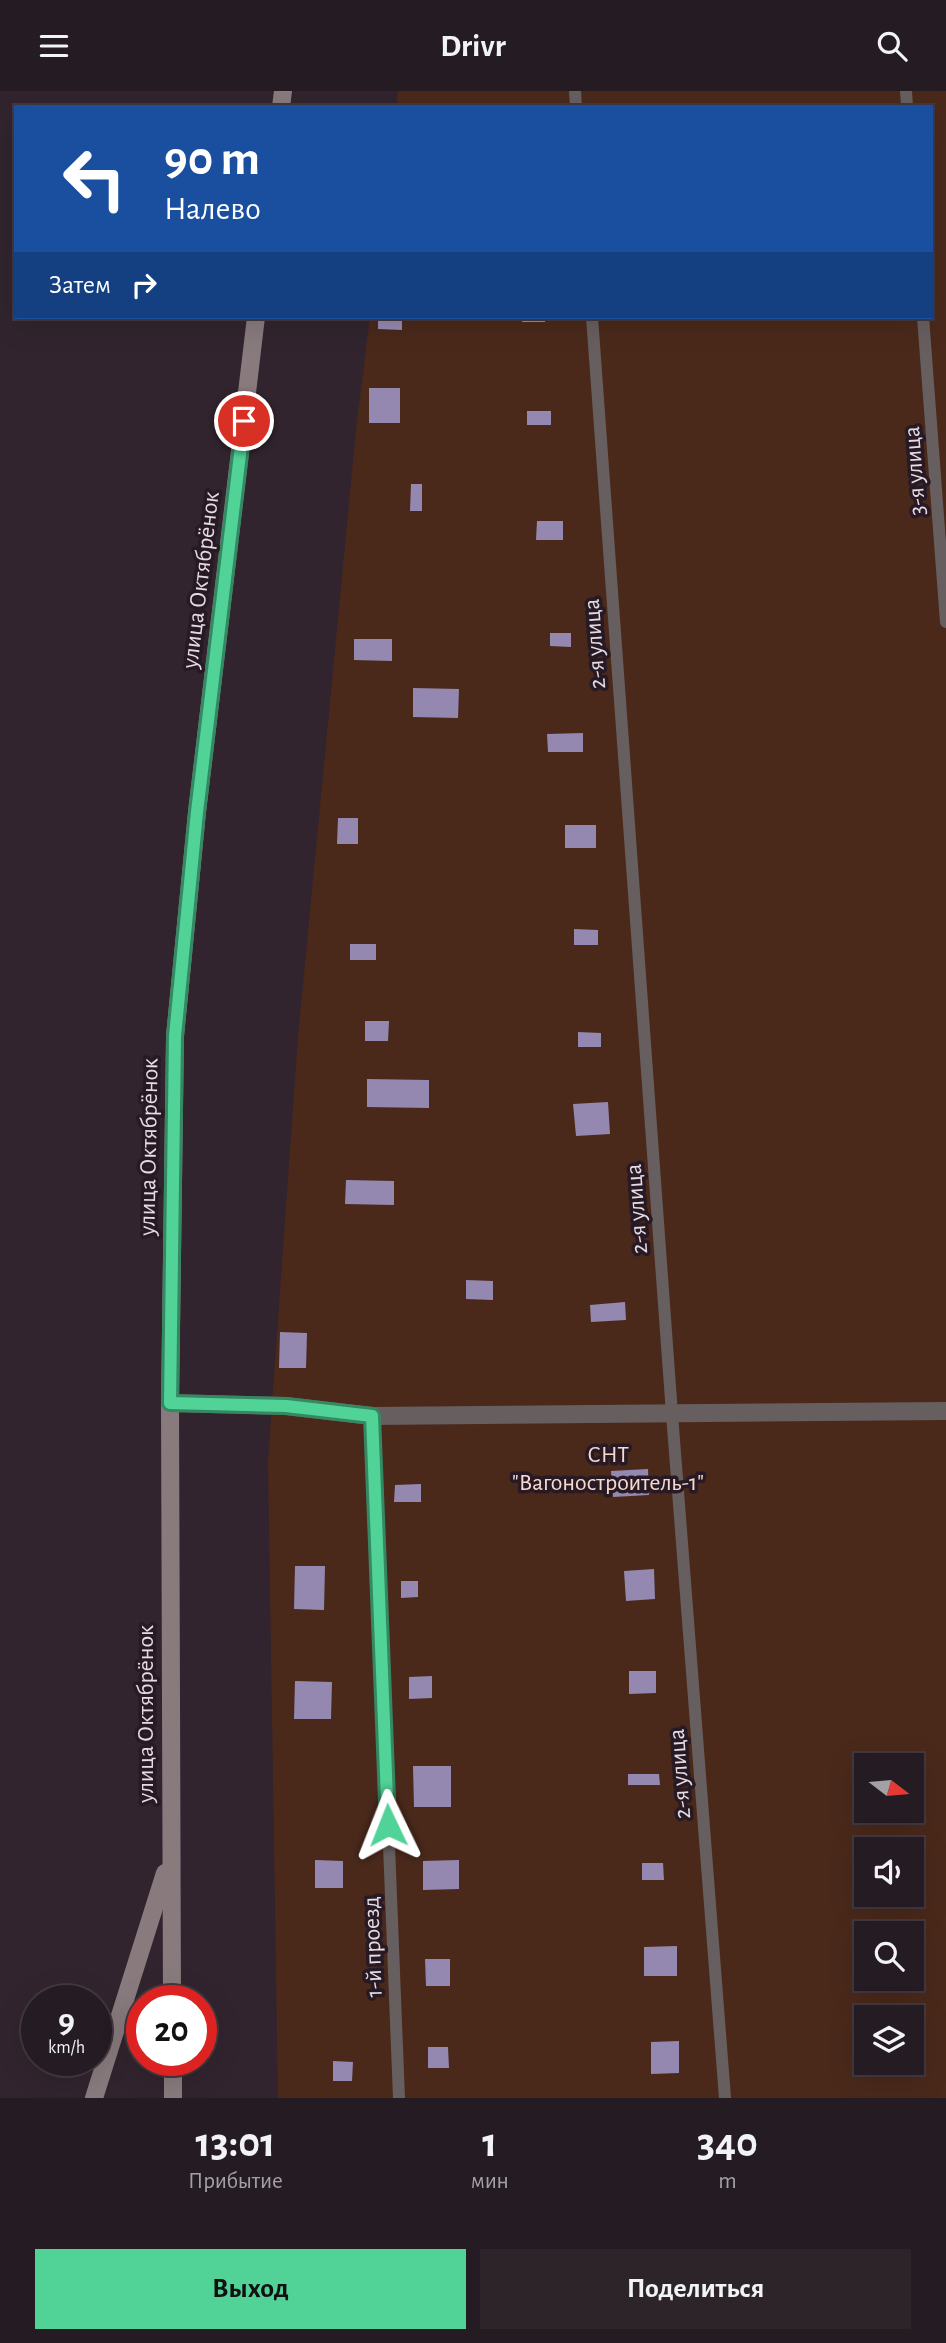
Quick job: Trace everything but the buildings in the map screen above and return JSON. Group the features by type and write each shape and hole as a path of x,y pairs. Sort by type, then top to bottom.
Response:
{"street":[{"name":"улица Октябрёнок","path":"172,1985 170,1403 175,1036 197,812 256,319"},
{"path":"170,1403 286,1406 372,1416 946,1412"},
{"path":"94,2098 170,1856"},
{"path":"173,2076 173,2098"}],"lane":[{"name":"2-я улица","path":"592,319 725,2098"},
{"name":"3-я улица","path":"923,319 946,622"},
{"name":"1-й проезд","path":"372,1416 400,2098"}],"green space":[{"name":"СНТ \"Вагоностроитель-1\"","path":"398,91 946,91 946,2098 278,2098 268,1461 298,1037 356,430 370,319 933,319 933,105 396,105"}],"route":[{"path":"244,421 197,812 175,1036 170,1403 286,1406 372,1416 388,1825"}]}
